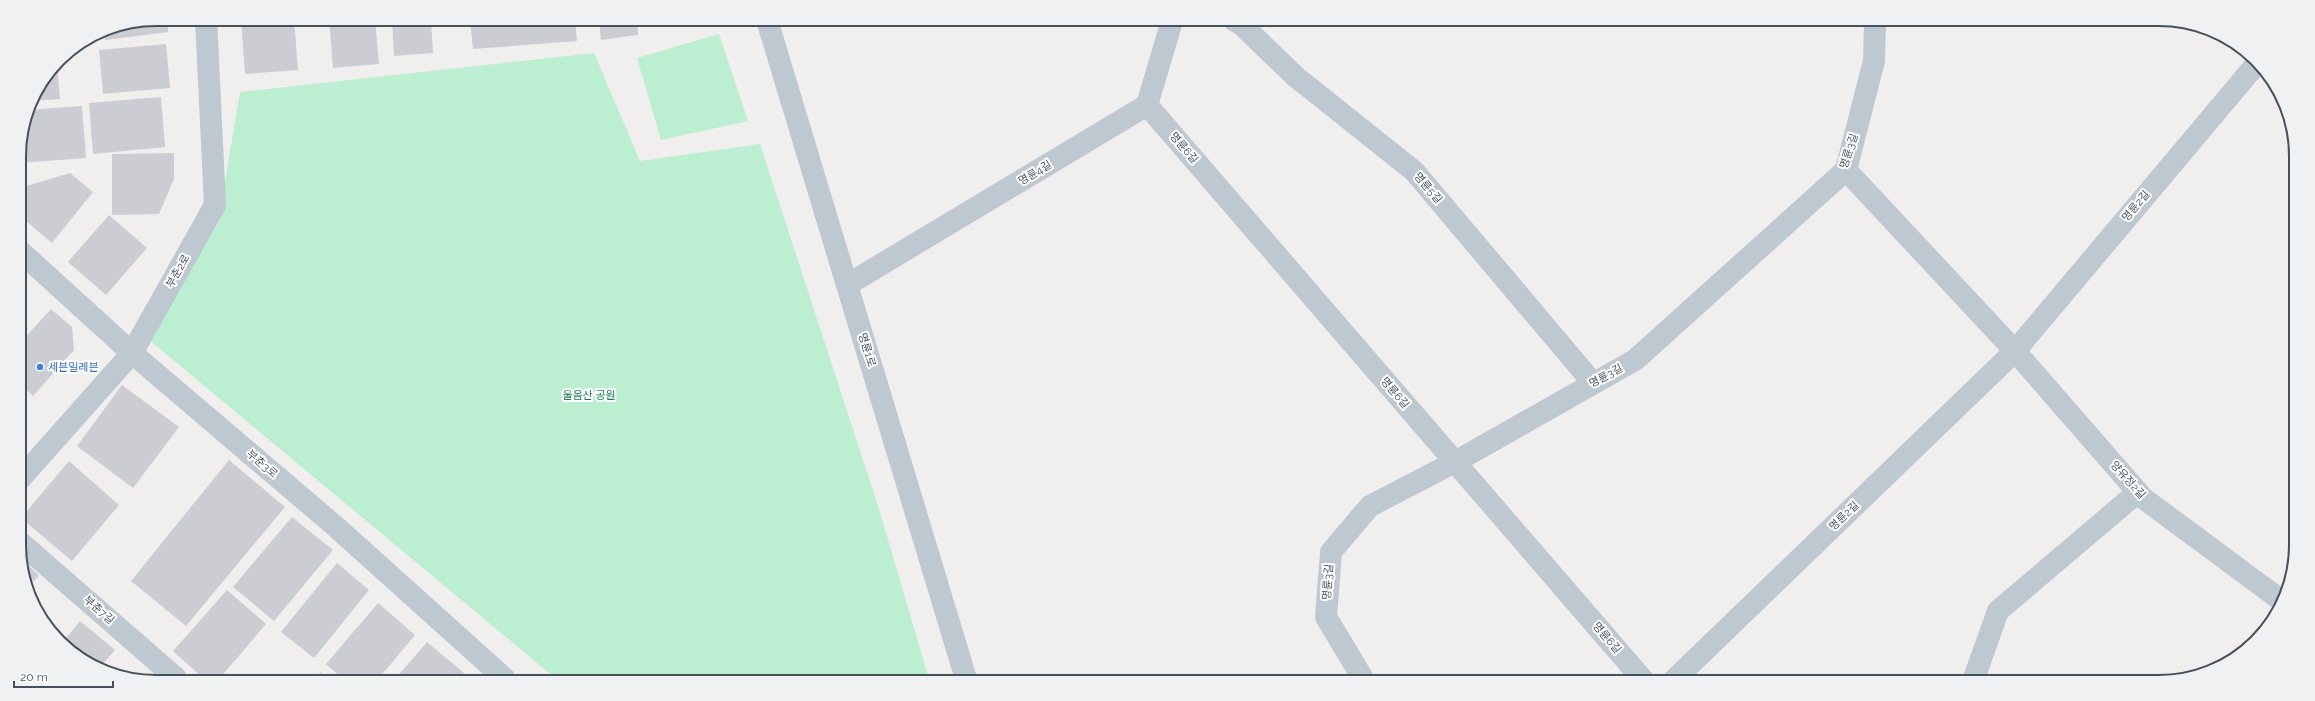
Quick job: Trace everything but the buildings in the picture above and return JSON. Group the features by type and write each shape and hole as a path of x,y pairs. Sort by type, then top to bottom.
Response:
{"street":[{"name":"부춘2로","path":"26,472 132,353 215,205 206,26"},
{"name":"명륜1로","path":"769,26 965,675"},
{"path":"1147,106 1171,26"},
{"name":"명륜5길","path":"1243,26 1296,77 1414,171 1594,383"},
{"name":"명륜3길","path":"1361,675 1326,617 1331,552 1370,506 1455,462 1635,360 1846,170 1874,61 1875,26"},
{"name":"명륜2길","path":"1678,675 2015,351 2254,67"},
{"name":"명륜4길","path":"847,285 1147,106"},
{"name":"명륜6길","path":"1147,106 1639,675"},
{"path":"1846,170 2015,351"},
{"name":"부춘3로","path":"26,256 132,353 335,526 501,675"},
{"name":"양유정2길","path":"2015,351 2143,498 2278,598"},
{"path":"1976,675 1998,611 2138,492"},
{"name":"부춘7길","path":"26,547 173,675"}],"green space":[{"path":"719,34 748,121 661,140 637,58"},
{"name":"울음산 공원","path":"594,53 640,161 760,144 879,509 928,675 551,675 148,339 218,223 240,92"}],"place":[{"name":"세븐일레븐","path":"40,367"}]}
